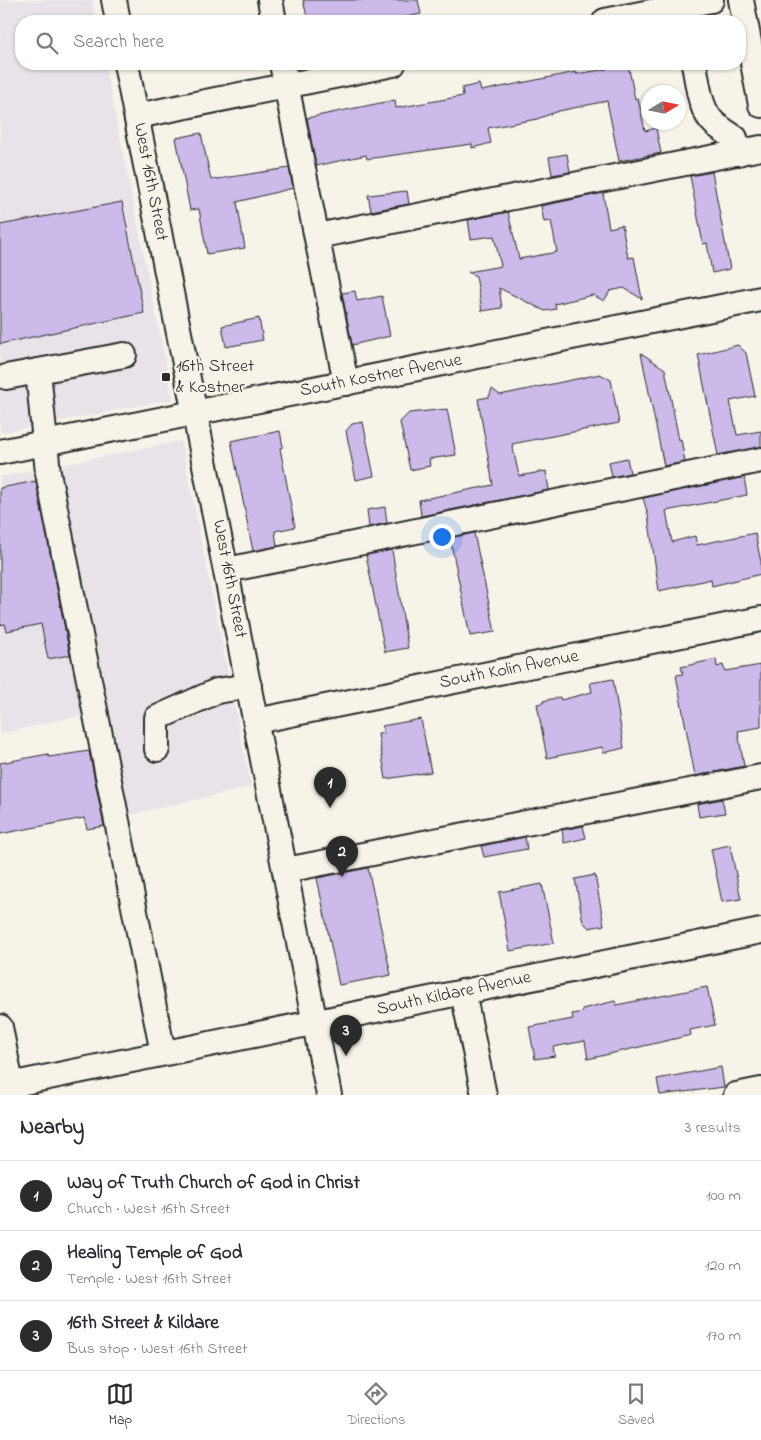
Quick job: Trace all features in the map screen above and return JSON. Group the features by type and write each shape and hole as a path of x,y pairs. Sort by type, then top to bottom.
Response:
{"street":[{"path":"114,0 117,15"},
{"path":"270,0 273,15"},
{"path":"635,15 710,0"},
{"path":"741,0 744,15"},
{"path":"746,26 761,105"},
{"name":"West 16th Street","path":"127,70 329,1095"},
{"path":"137,116 284,74 328,70"},
{"path":"695,70 702,102 707,115 715,125 750,150"},
{"path":"284,74 346,383"},
{"path":"317,236 750,150"},
{"name":"South Kostner Avenue","path":"0,452 761,299"},
{"path":"6,376 124,355"},
{"path":"38,371 48,473 163,1054"},
{"path":"227,570 761,460"},
{"name":"South Kolin Avenue","path":"256,721 761,619"},
{"path":"157,749 157,718 217,690 249,686"},
{"path":"286,870 761,777"},
{"name":"South Kildare Avenue","path":"8,1089 315,1022 761,931"},
{"path":"463,992 484,1095"},
{"path":"0,1027 8,1089"},
{"path":"736,1095 761,1090"}],"shaded area":[{"path":"0,0 92,0 95,15 15,15 15,70 106,70 173,399 0,433"},
{"path":"181,441 251,787 120,817 99,711 0,734 0,477"}],"building":[{"path":"303,0 418,0 421,14 416,15 307,15"},
{"path":"601,70 629,70 635,99 638,98 641,112 641,130 656,130 661,153 619,161 607,101 559,111 537,119 488,128 491,143 472,148 472,144 367,159 366,155 316,166 307,118 395,100 396,108 463,96 462,88 479,84 481,91 576,72 576,74"},
{"path":"201,133 211,180 289,168 293,188 237,202 245,248 207,254 199,209 190,210 176,138"},
{"path":"567,154 570,172 552,175 549,157"},
{"path":"712,172 730,269 712,273 707,243 703,244 690,176"},
{"path":"407,191 409,204 371,211 368,195"},
{"path":"603,193 609,228 622,225 628,258 634,257 642,299 624,288 610,291 604,301 593,295 555,304 556,309 545,311 499,288 502,308 482,311 476,276 468,272 501,266 494,236 471,239 468,220 508,212 519,259 557,252 551,221 544,222 541,206"},
{"path":"122,202 144,313 0,344 0,225"},
{"path":"355,291 357,301 382,296 390,336 352,345 342,293"},
{"path":"259,318 263,340 226,347 222,326"},
{"path":"738,345 746,353 755,396 730,401 737,435 761,431 761,447 718,455 698,355"},
{"path":"641,353 665,369 685,462 664,466"},
{"path":"600,374 611,380 619,423 512,444 519,476 546,471 549,490 421,516 419,500 493,485 478,399 489,397 492,389 500,395"},
{"path":"447,409 456,455 429,459 430,466 410,470 400,422 409,413"},
{"path":"363,422 374,476 356,480 346,431 352,424"},
{"path":"280,431 283,447 280,448 295,527 275,531 277,546 253,551 231,441"},
{"path":"627,458 630,473 612,477 609,462"},
{"path":"744,477 747,495 666,511 672,542 695,536 697,545 755,533 761,562 761,574 712,586 711,579 659,591 648,515 643,498"},
{"path":"36,481 70,655 48,659 41,624 7,631 5,624 0,625 0,488"},
{"path":"385,507 387,523 369,527 367,510"},
{"path":"474,533 495,632 470,636 450,538"},
{"path":"392,550 408,648 385,652 366,555"},
{"path":"716,659 717,667 723,665 725,671 761,665 761,727 738,731 744,766 695,776 676,675 683,674 681,667"},
{"path":"613,679 624,748 603,753 602,747 547,758 537,704 560,697 561,700 592,692 590,683"},
{"path":"421,719 431,772 386,779 378,734 384,733 382,726"},
{"path":"89,751 104,826 87,829 84,818 0,834 0,763 48,754 49,757"},
{"path":"722,799 725,813 699,817 697,804"},
{"path":"583,826 586,838 564,843 562,830"},
{"path":"525,837 527,849 484,857 481,846"},
{"path":"730,845 741,899 722,902 711,849"},
{"path":"368,868 391,975 339,985 317,878"},
{"path":"595,875 604,925 589,928 583,922 575,879"},
{"path":"542,884 554,943 510,951 499,892"},
{"path":"707,987 715,1025 690,1030 691,1035 588,1059 585,1041 553,1047 555,1056 535,1059 529,1027 573,1019 572,1014 583,1012 582,1009 615,1001 616,1005"},
{"path":"721,1067 724,1087 660,1095 657,1079"}],"place":[{"name":"16th Street & Kostner","path":"166,377"},
{"name":"Way of Truth Church of God in Christ","path":"330,808"},
{"name":"Healing Temple of God","path":"342,877"},
{"name":"16th Street & Kildare","path":"346,1056"}]}
